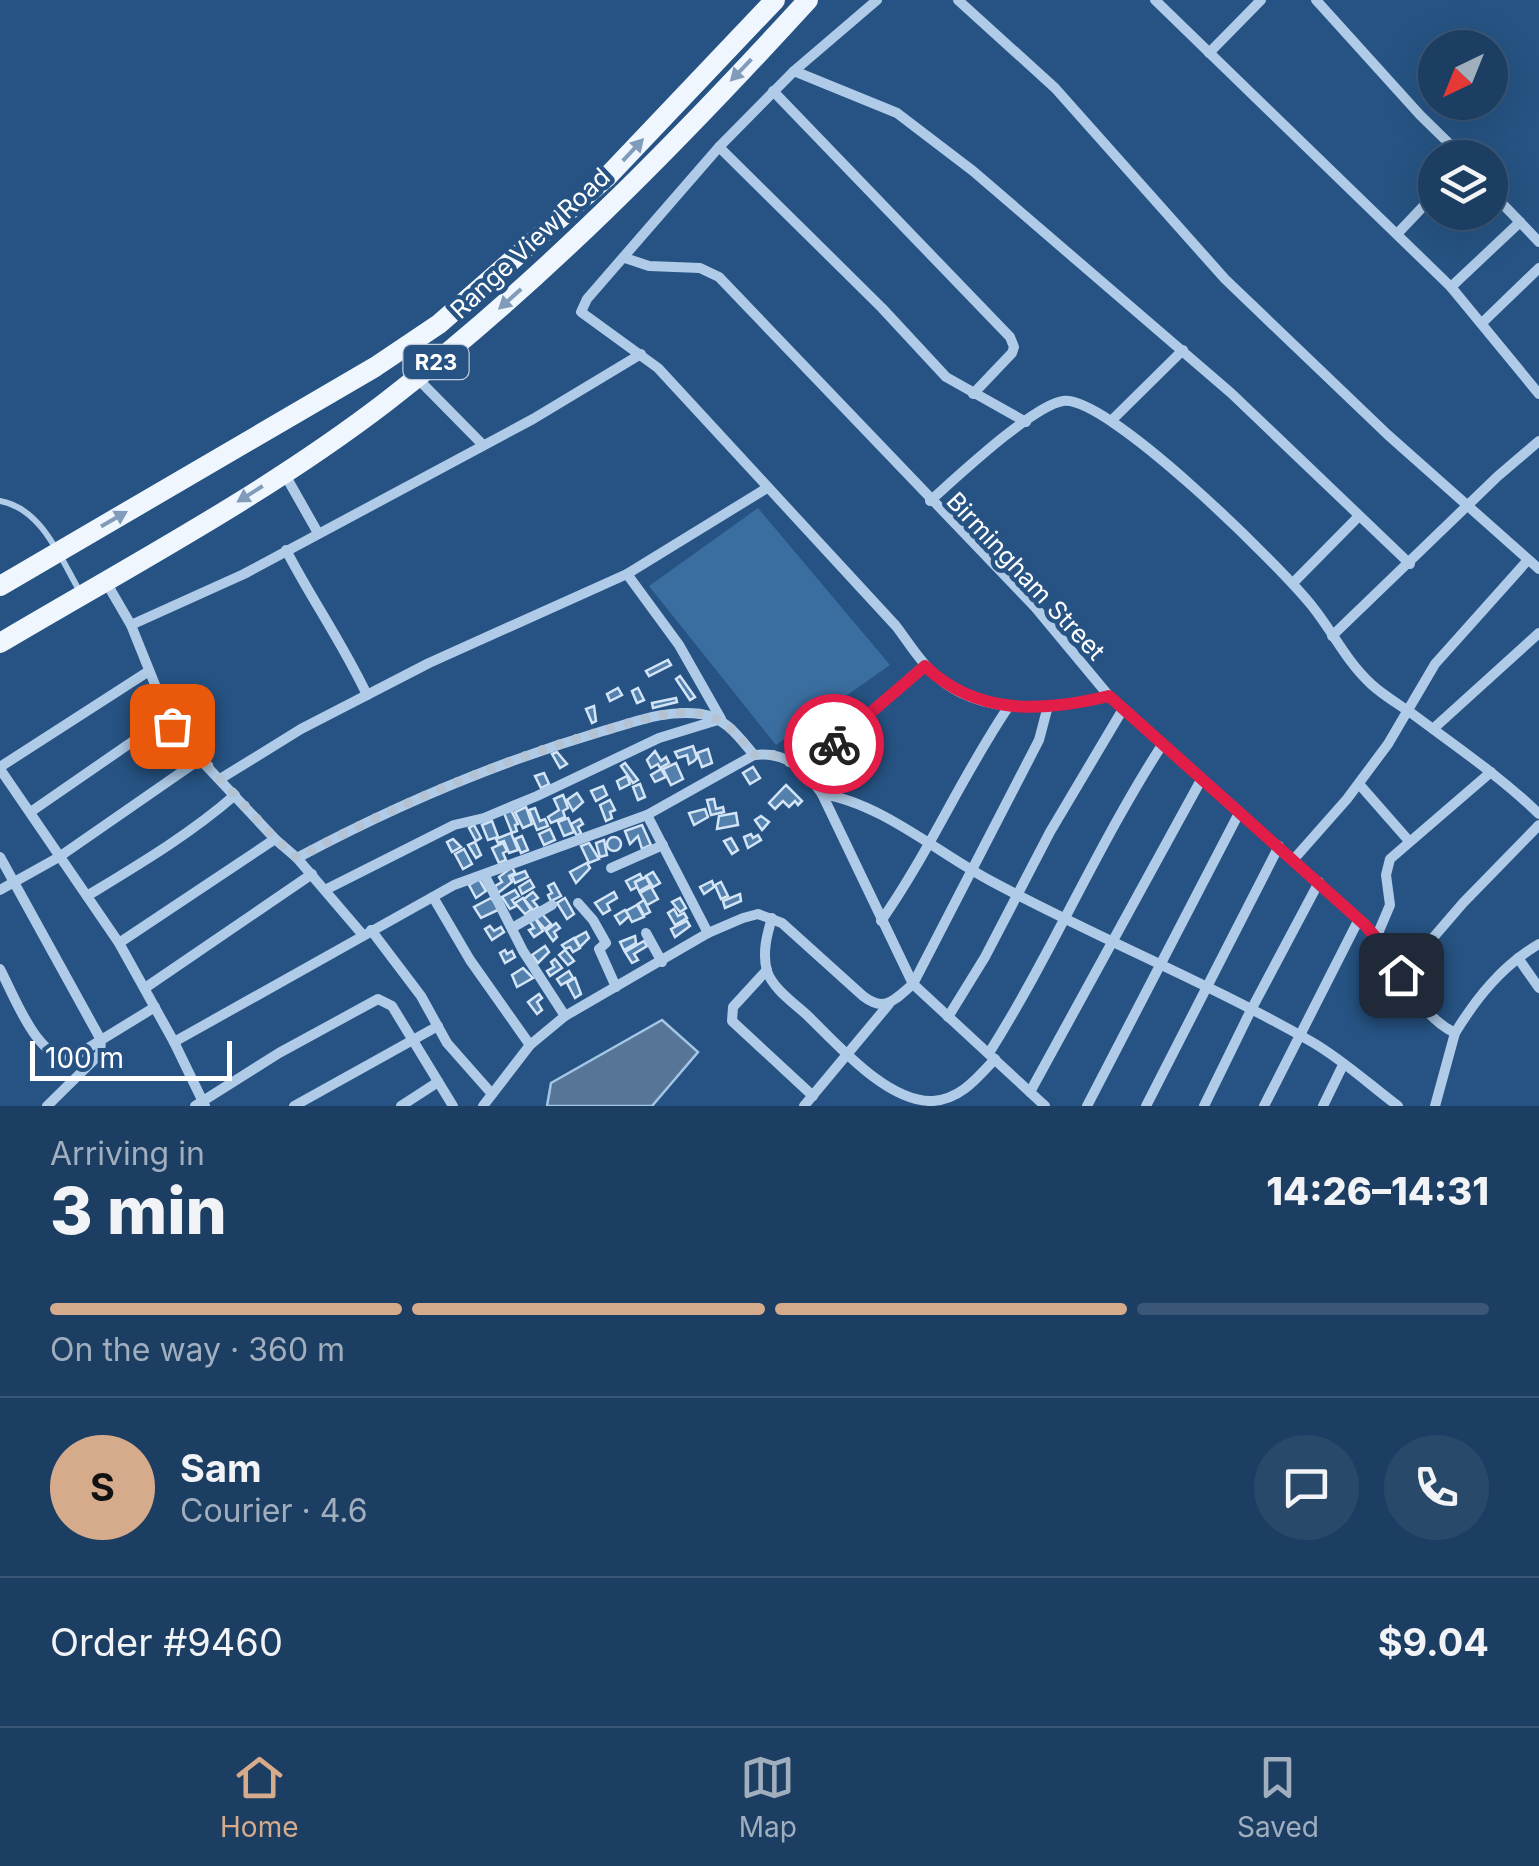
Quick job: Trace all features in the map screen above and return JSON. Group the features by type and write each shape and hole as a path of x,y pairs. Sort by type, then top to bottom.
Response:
{"main road":[{"name":"Range View Road","path":"0,586 375,367 439,324 606,178 775,0"},
{"name":"Range View Road","path":"0,642 283,472 416,378 513,298 618,198 808,0"}],"street":[{"path":"877,0 794,72 719,147 587,299 581,311 674,384 887,616 925,666 954,690 1010,706 1048,706 1109,696"},
{"path":"958,0 1054,88 1225,280 1388,435 1539,569"},
{"path":"1155,0 1450,287 1539,394"},
{"path":"1209,53 1261,0"},
{"path":"1316,0 1446,140"},
{"path":"794,72 897,113 973,171 1183,350 1410,564"},
{"path":"774,91 1010,337 1012,353 973,394"},
{"path":"719,147 882,308 931,364 973,394 1026,422"},
{"path":"1508,209 1539,242"},
{"path":"1397,234 1418,212"},
{"path":"1450,287 1520,222"},
{"name":"Birmingham Street","path":"625,258 650,266 700,268 719,277 1034,606 1109,696 1359,919 1429,1015 1455,1033"},
{"path":"1482,323 1539,268"},
{"path":"1112,420 1183,350"},
{"path":"131,625 244,574 484,445 640,354"},
{"path":"416,378 484,445"},
{"path":"930,501 1026,422 1064,401 1112,420 1165,461 1293,583 1315,609 1350,664 1376,688 1490,772 1539,814"},
{"path":"1332,636 1539,441"},
{"path":"283,472 318,533"},
{"path":"220,780 301,729 367,695 527,617 628,574 767,488"},
{"path":"1293,583 1358,516"},
{"path":"286,550 312,601 345,648 367,695"},
{"path":"1294,859 1358,784 1409,711 1435,664 1527,561"},
{"path":"628,574 679,646 720,719 754,755"},
{"path":"105,581 131,625 168,717 199,760 394,956 461,1062 492,1094"},
{"path":"1434,729 1539,633"},
{"path":"806,770 925,666"},
{"path":"149,670 0,768 119,943 174,1042 201,1104 371,1000 389,1002 453,1106"},
{"path":"881,921 904,888 980,749 1010,706"},
{"path":"804,1106 889,1004 913,984 1039,740 1048,706"},
{"path":"948,1017 1123,709"},
{"path":"297,858 405,805 556,744 674,712 720,719"},
{"path":"32,811 168,717"},
{"path":"325,890 454,825 519,804 659,738 720,719"},
{"path":"772,918 766,937 767,970 778,987 848,1054 887,1085 914,1098 932,1101 960,1094 992,1056 1089,870 1162,745"},
{"path":"174,1042 454,885 647,816 754,755 774,755 806,770 822,794 913,984 1045,1106"},
{"path":"0,890 59,857 199,760"},
{"path":"1376,938 1390,906 1388,864 1490,772"},
{"path":"1030,1092 1201,780"},
{"path":"1358,784 1410,841"},
{"path":"822,794 873,811 972,872 1300,1036 1398,1106"},
{"path":"86,896 188,833 234,795"},
{"path":"1087,1106 1239,812"},
{"path":"647,816 708,933"},
{"path":"1401,975 1539,824"},
{"path":"119,943 275,839"},
{"path":"610,868 662,845"},
{"path":"1146,1106 1279,846"},
{"path":"0,857 101,1040 100,1054 47,1106"},
{"path":"145,988 312,874"},
{"path":"485,876 565,1016"},
{"path":"1204,1106 1319,882"},
{"path":"432,898 530,1045"},
{"path":"578,903 606,944 599,949 616,987"},
{"path":"512,928 552,905"},
{"path":"483,1106 530,1045 565,1016 708,933 750,915 772,918 874,1004 889,1004"},
{"path":"1264,1106 1359,919"},
{"path":"646,933 662,962"},
{"path":"1435,1106 1455,1033 1479,996 1518,958 1539,944"},
{"path":"1518,958 1539,988"},
{"path":"0,970 38,1040 48,1052 66,1060 155,1007"},
{"path":"767,970 732,1008 732,1020 813,1096"},
{"path":"294,1106 438,1026"},
{"path":"1323,1106 1343,1065"},
{"path":"402,1106 438,1082"}],"lane":[{"path":"0,501 28,513 82,594"}],"shaded area":[{"path":"758,508 890,665 776,745 649,586"},
{"path":"662,1020 698,1052 652,1106 547,1106 551,1083"}],"building":[{"path":"668,660 671,665 649,676 646,671"},
{"path":"680,676 695,697 690,700 676,679"},
{"path":"618,688 622,695 610,701 607,694"},
{"path":"638,688 644,700 637,703 632,691"},
{"path":"676,698 677,702 653,708 652,703"},
{"path":"594,706 596,721 592,723 586,709"},
{"path":"693,746 697,758 694,761 689,764 687,755 678,758 675,752"},
{"path":"708,749 712,763 702,767 697,753"},
{"path":"655,751 661,761 666,757 669,763 651,768 647,760"},
{"path":"557,752 567,764 560,768 552,754"},
{"path":"625,763 638,780 633,783 621,766"},
{"path":"676,763 683,779 671,785 663,769"},
{"path":"753,767 760,778 750,784 743,773"},
{"path":"661,769 666,777 655,782 651,775"},
{"path":"544,773 549,784 541,788 535,776"},
{"path":"627,776 630,784 620,789 617,781"},
{"path":"640,784 645,797 638,800 633,787"},
{"path":"786,785 802,801 789,807 783,801 775,809 769,803"},
{"path":"603,786 607,795 596,801 591,791"},
{"path":"577,793 583,802 573,811 567,800"},
{"path":"563,795 568,808 563,811 565,817 551,823 548,817 559,810 554,799"},
{"path":"714,799 716,809 723,807 724,812 711,815 707,800"},
{"path":"610,800 615,810 606,821 600,805"},
{"path":"526,807 532,824 523,828 515,812"},
{"path":"535,808 540,821 545,819 548,826 537,830 529,810"},
{"path":"705,809 708,817 694,825 689,813"},
{"path":"511,810 518,824 517,831 512,833 504,813"},
{"path":"736,813 738,825 717,829 719,816"},
{"path":"761,816 769,822 762,830 755,820"},
{"path":"568,818 574,832 564,836 558,822"},
{"path":"580,819 583,824 578,827 581,833 577,836 571,824"},
{"path":"492,821 498,837 488,840 482,825"},
{"path":"474,825 481,838 476,841 469,828"},
{"path":"642,825 651,845 642,849 638,836 630,844 625,831"},
{"path":"550,829 555,840 544,845 539,834"},
{"path":"511,833 518,850 509,853 504,841 498,843 496,839"},
{"path":"751,834 761,840 748,848 744,837"},
{"path":"522,836 528,850 521,853 515,839"},
{"path":"614,837 621,844 614,851 607,844"},
{"path":"731,838 738,850 732,854 724,841"},
{"path":"453,839 461,847 452,852 447,842"},
{"path":"604,840 607,855 600,857 596,843"},
{"path":"475,842 481,855 476,858 468,845"},
{"path":"503,843 506,860 499,863 492,848"},
{"path":"589,843 599,859 589,863 581,846"},
{"path":"464,849 472,864 463,869 455,854"},
{"path":"587,863 590,868 576,883 570,872"},
{"path":"512,867 512,882 498,893 495,886 502,882 499,877"},
{"path":"525,871 528,877 515,883 512,876"},
{"path":"653,872 660,883 653,887 646,876"},
{"path":"640,874 642,878 635,882 637,887 631,890 626,881"},
{"path":"646,877 650,885 639,891 635,882"},
{"path":"479,879 486,891 476,898 469,885"},
{"path":"530,880 534,887 522,894 519,887"},
{"path":"712,881 714,887 704,894 700,887"},
{"path":"721,882 728,896 721,899 715,885"},
{"path":"554,883 561,896 551,901 548,886"},
{"path":"651,887 658,899 647,905 640,893"},
{"path":"515,890 519,896 512,900 516,906 510,909 502,897"},
{"path":"533,892 538,907 533,910 524,899"},
{"path":"614,892 617,898 607,904 610,910 603,914 595,903"},
{"path":"740,894 741,901 725,908 723,901"},
{"path":"491,898 500,909 481,918 474,907"},
{"path":"523,898 531,910 525,914 515,903"},
{"path":"565,898 574,914 567,919 557,903"},
{"path":"680,898 686,908 680,912 672,902"},
{"path":"644,900 650,912 644,915 638,904"},
{"path":"637,905 644,917 632,922 626,911"},
{"path":"674,909 678,916 684,913 687,918 675,925 668,913"},
{"path":"625,910 629,916 620,924 615,916"},
{"path":"542,914 551,924 545,929 536,919"},
{"path":"535,918 543,931 534,937 529,930 534,928 530,922"},
{"path":"687,921 690,926 675,937 671,929"},
{"path":"556,923 560,928 554,932 557,937 553,941 546,931"},
{"path":"490,926 494,931 501,927 504,932 492,940 485,929"},
{"path":"586,932 589,938 580,947 575,938"},
{"path":"635,936 636,943 624,950 620,942"},
{"path":"574,938 580,948 573,952 570,947 565,949 562,945"},
{"path":"644,941 647,946 634,954 638,960 632,963 625,952"},
{"path":"545,946 549,952 538,963 532,955"},
{"path":"505,950 507,954 512,951 515,957 505,963 500,953"},
{"path":"565,950 574,961 568,965 559,955"},
{"path":"555,959 562,968 550,976 547,971 554,967 551,962"},
{"path":"523,968 533,978 517,987 512,975"},
{"path":"569,971 573,978 561,985 557,979"},
{"path":"575,978 581,994 575,998 567,983"},
{"path":"539,994 542,998 537,1002 542,1010 537,1014 528,1002"}],"way so far":[{"path":"172,726 199,760 297,858 405,805 484,772 556,744 655,716 674,712 720,719 754,755 774,755 806,770 834,744"}],"route":[{"path":"834,744 925,666 954,690 1010,706 1072,704 1109,696 1365,925 1390,954 1401,975"}]}
